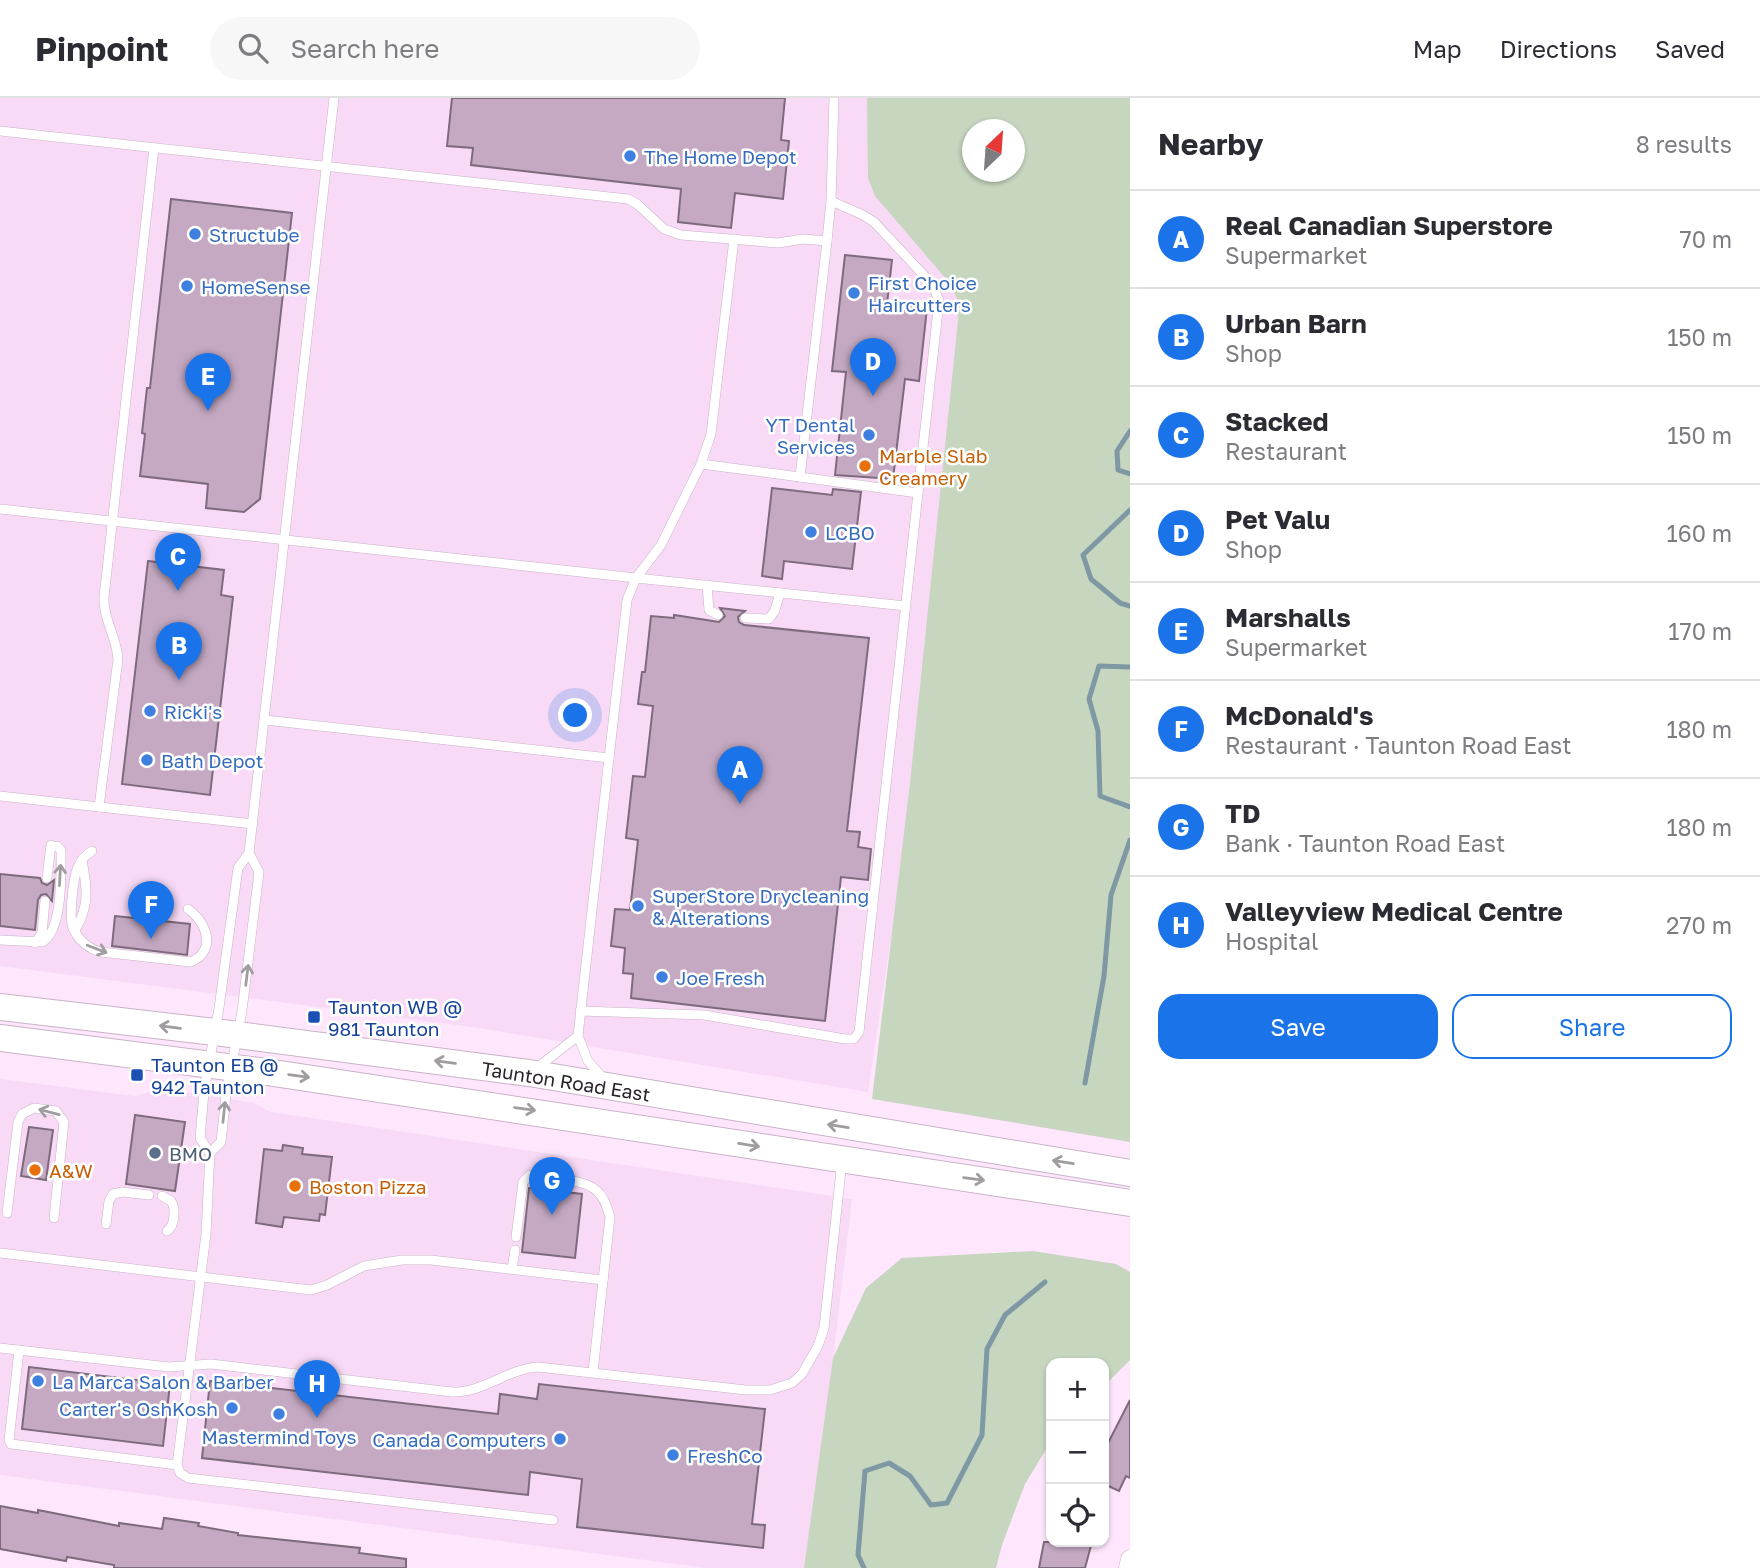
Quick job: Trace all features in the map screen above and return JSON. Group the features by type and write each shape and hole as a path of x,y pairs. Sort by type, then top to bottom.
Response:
{"main road":[{"name":"Taunton Road East","path":"0,1007 528,1073 1130,1173"},
{"name":"Taunton Road East","path":"0,1038 220,1065 586,1118 1130,1203"}],"street":[{"path":"1128,1568 1130,1559"}],"lane":[{"path":"334,98 250,853 259,872 220,1065 200,1138 210,1153 206,1234 177,1465 180,1473 188,1478 553,1520"},
{"path":"800,477 831,201 834,98"},
{"path":"0,131 628,200 637,204 658,224 681,234 778,243 803,239 827,241"},
{"path":"99,807 118,660 104,603 154,148"},
{"path":"580,1011 704,1015 845,1039 857,1037 939,307 937,293 923,274 874,222 831,201"},
{"path":"615,1089 592,1068 578,1036 627,600 636,578 664,540 701,464 711,434 734,239"},
{"path":"701,464 918,493"},
{"path":"0,509 906,606"},
{"path":"707,586 709,610 718,615"},
{"path":"745,618 769,619 780,593"},
{"path":"265,720 609,758"},
{"path":"0,796 253,824"},
{"path":"0,940 35,943 48,939 55,927 61,866 61,850 54,845 47,878"},
{"path":"92,851 82,860 76,872 71,921 86,945 97,951 191,962 203,951 206,931 202,922 188,909"},
{"path":"210,1153 221,1142 226,1095 220,1065 226,1034 238,868 250,853"},
{"path":"35,943 41,936 45,901"},
{"path":"528,1073 578,1036"},
{"path":"7,1213 20,1117 26,1110 34,1108 56,1111 64,1122 54,1218"},
{"path":"0,1348 169,1367 219,1365 458,1392 473,1390 511,1372 529,1367 758,1391 782,1387 802,1374 818,1346 824,1328 842,1160"},
{"path":"516,1237 523,1182 530,1175 590,1185 603,1197 610,1217 593,1372"},
{"path":"106,1224 109,1201 114,1194 122,1192 149,1195"},
{"path":"162,1196 171,1200 174,1207 172,1227 167,1231"},
{"path":"512,1269 515,1250"},
{"path":"0,1253 311,1290 365,1266 391,1260 431,1260 603,1280"},
{"path":"19,1350 9,1440 11,1444 177,1465"}],"shaded area":[{"path":"0,98 954,98 962,146 962,182 968,182 987,296 868,1092 472,1027 0,966"},
{"path":"0,1079 135,1096 160,1089 185,1092 254,1103 271,1112 852,1199 828,1403 804,1568 706,1568 0,1475"}],"green space":[{"path":"867,98 1130,98 1130,1142 872,1099 910,783 958,321 957,298 947,280 875,196 868,178"},
{"path":"1033,1251 1116,1264 1130,1272 1130,1360 1109,1381 1109,1358 1046,1358 1046,1449 1025,1484 996,1568 804,1568 833,1358 866,1288 902,1258"}],"building":[{"name":"The Home Depot","path":"452,98 785,98 781,140 789,141 783,199 735,193 731,228 678,222 681,189 471,165 473,148 447,146"},
{"path":"171,199 292,213 260,499 244,512 206,508 208,484 140,476 147,388 150,388"},
{"path":"845,255 892,260 887,304 927,308 919,381 905,379 893,479 835,475 846,372 832,371"},
{"name":"LCBO","path":"772,488 832,495 833,489 861,492 852,569 784,561 782,579 762,576"},
{"path":"148,561 224,570 221,595 233,597 210,795 122,784"},
{"path":"720,608 745,611 738,617 739,622 744,625 869,638 847,831 860,832 858,847 871,849 868,880 841,877 825,1021 631,998 633,974 623,973 625,948 611,946 615,909 630,910 638,840 626,838 633,776 645,777 653,706 638,704 642,672 645,672 651,616 674,618 674,615 719,622 725,616"},
{"path":"0,874 40,878 42,883 47,885 54,880 52,901 46,894 41,895 38,900 35,930 0,926"},
{"path":"115,916 190,924 187,955 112,946"},
{"name":"BMO","path":"135,1115 185,1122 175,1191 126,1184"},
{"name":"A&W","path":"29,1127 53,1130 46,1180 21,1176"},
{"name":"Boston Pizza","path":"283,1145 303,1148 302,1154 332,1157 325,1215 320,1214 319,1221 284,1217 282,1227 256,1223 264,1149 282,1151"},
{"path":"529,1188 582,1194 575,1258 522,1252"},
{"path":"29,1367 170,1384 163,1446 22,1429"},
{"path":"210,1381 498,1414 500,1394 537,1399 539,1384 765,1409 752,1524 765,1525 763,1548 577,1527 582,1479 530,1472 528,1495 202,1458"},
{"path":"1130,1400 1130,1478 1126,1476 1119,1491 1109,1486 1109,1441"},
{"path":"0,1506 38,1513 38,1510 119,1526 119,1523 162,1529 164,1518 199,1523 198,1526 238,1535 360,1548 359,1553 406,1559 406,1568 114,1568 114,1565 67,1557 66,1561 0,1549"},
{"path":"1044,1542 1046,1547 1091,1547 1085,1568 1039,1568"}],"waterway":[{"path":"1130,431 1117,451 1118,470 1130,474"},
{"path":"1130,510 1083,555 1091,579 1120,603 1130,606"},
{"path":"1130,667 1099,666 1089,699 1098,731 1100,796 1130,807"},
{"path":"1085,1083 1104,976 1111,895 1130,840"},
{"path":"864,1568 858,1555 865,1471 889,1463 910,1476 931,1505 947,1503 982,1435 987,1349 1005,1315 1045,1282"}],"place":[{"name":"The Home Depot","path":"630,156"},
{"name":"Structube","path":"195,234"},
{"name":"HomeSense","path":"187,286"},
{"name":"First Choice Haircutters","path":"854,293"},
{"name":"Pet Valu","path":"873,396"},
{"name":"Marshalls","path":"208,411"},
{"name":"YT Dental Services","path":"869,435"},
{"name":"Marble Slab Creamery","path":"865,466"},
{"name":"LCBO","path":"811,532"},
{"name":"Stacked","path":"178,591"},
{"name":"Urban Barn","path":"179,680"},
{"name":"Ricki's","path":"150,711"},
{"name":"Bath Depot","path":"147,760"},
{"name":"Real Canadian Superstore","path":"740,804"},
{"name":"SuperStore Drycleaning & Alterations","path":"638,906"},
{"name":"McDonald's","path":"151,939"},
{"name":"Joe Fresh","path":"662,977"},
{"name":"Taunton WB @ 981 Taunton","path":"314,1017"},
{"name":"Taunton EB @ 942 Taunton","path":"137,1075"},
{"name":"BMO","path":"155,1153"},
{"name":"A&W","path":"35,1170"},
{"name":"Boston Pizza","path":"295,1186"},
{"name":"TD","path":"552,1215"},
{"name":"La Marca Salon & Barber","path":"38,1381"},
{"name":"Carter's OshKosh","path":"232,1408"},
{"name":"Mastermind Toys","path":"279,1414"},
{"name":"Valleyview Medical Centre","path":"317,1418"},
{"name":"Canada Computers","path":"560,1439"},
{"name":"FreshCo","path":"673,1455"}]}
